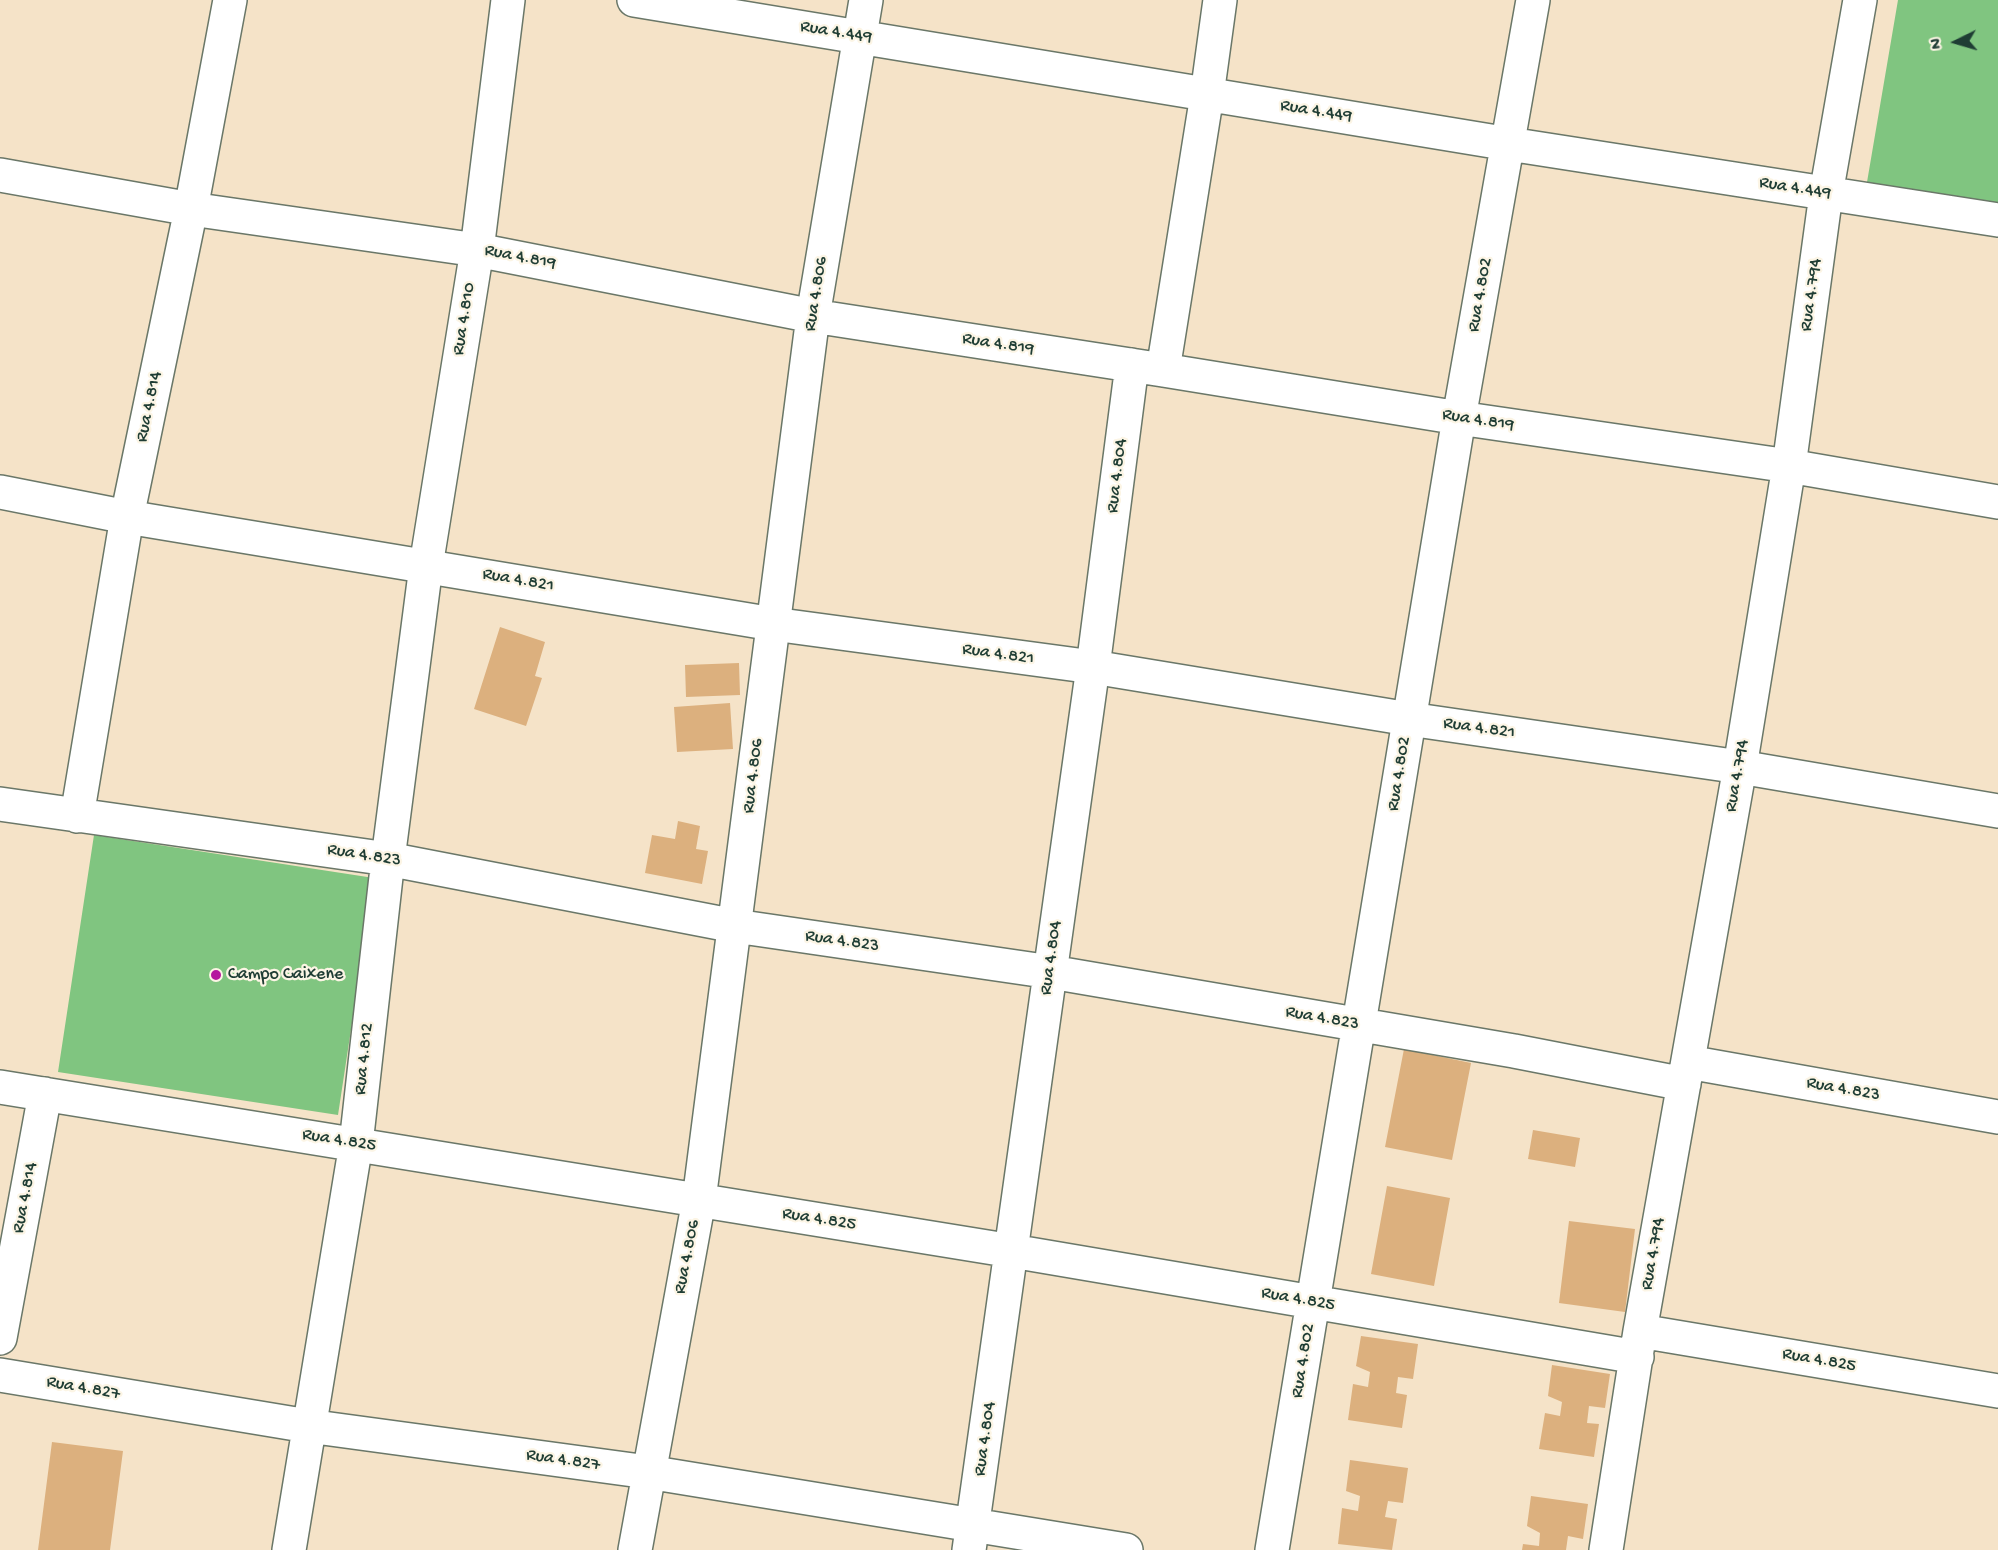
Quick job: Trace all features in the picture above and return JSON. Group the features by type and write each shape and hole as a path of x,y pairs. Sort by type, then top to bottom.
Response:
{"street":[{"name":"Rua 4.814","path":"77,816 127,517 191,209 230,0"},
{"name":"Rua 4.810","path":"426,566 477,250 508,0"},
{"name":"Rua 4.449","path":"634,0 1509,144 1998,220"},
{"name":"Rua 4.806","path":"635,1550 699,1200 813,316 866,0"},
{"name":"Rua 4.804","path":"971,1538 1093,667 1147,368 1207,94 1220,0"},
{"name":"Rua 4.802","path":"1272,1550 1459,418 1533,0"},
{"name":"Rua 4.794","path":"1606,1550 1639,1344 1740,767 1789,466 1826,194 1860,0"},
{"name":"Rua 4.819","path":"0,175 191,209 477,250 813,316 1459,418 1789,466 1998,502"},
{"name":"Rua 4.821","path":"0,492 127,517 773,624 1093,667 1409,719 1740,767 1998,811"},
{"name":"Rua 4.812","path":"289,1550 356,1144 388,859 426,566"},
{"name":"Rua 4.823","path":"0,804 388,859 735,926 1050,972 1525,1053 1998,1117"},
{"name":"Rua 4.825","path":"0,1087 1012,1251 1314,1303 1998,1391"},
{"name":"Rua 4.814","path":"0,1338 45,1094"},
{"name":"Rua 4.827","path":"0,1375 308,1426 648,1472 971,1538 1126,1550"}],"green space":[{"path":"1898,0 1998,0 1998,208 1866,188"},
{"name":"Campo Caixene","path":"94,835 374,878 338,1115 58,1072"}],"building":[{"path":"500,627 545,642 535,676 542,678 526,726 474,709"},
{"path":"739,663 740,695 686,697 685,665"},
{"path":"730,703 733,749 677,752 674,707"},
{"path":"678,821 700,826 696,849 708,851 702,884 645,873 652,835 675,839"},
{"path":"1404,1049 1471,1063 1452,1160 1385,1147"},
{"path":"1533,1130 1580,1138 1575,1167 1528,1159"},
{"path":"1387,1186 1450,1198 1434,1286 1371,1274"},
{"path":"1569,1221 1635,1229 1625,1312 1559,1303"},
{"path":"1361,1336 1418,1344 1413,1379 1398,1377 1396,1393 1407,1395 1402,1428 1348,1420 1353,1384 1368,1387 1370,1372 1356,1366"},
{"path":"1552,1365 1610,1374 1605,1408 1589,1406 1587,1423 1599,1424 1594,1457 1539,1449 1545,1413 1560,1416 1562,1402 1548,1396"},
{"path":"52,1442 123,1451 110,1550 38,1550"},
{"path":"1350,1460 1408,1468 1403,1503 1388,1501 1385,1517 1397,1519 1392,1550 1338,1544 1342,1508 1358,1511 1360,1496 1346,1491"},
{"path":"1531,1496 1588,1504 1583,1539 1568,1536 1566,1550 1522,1550 1523,1544 1539,1546 1540,1533 1527,1526"}],"place":[{"name":"Campo Caixene","path":"216,975"}]}
